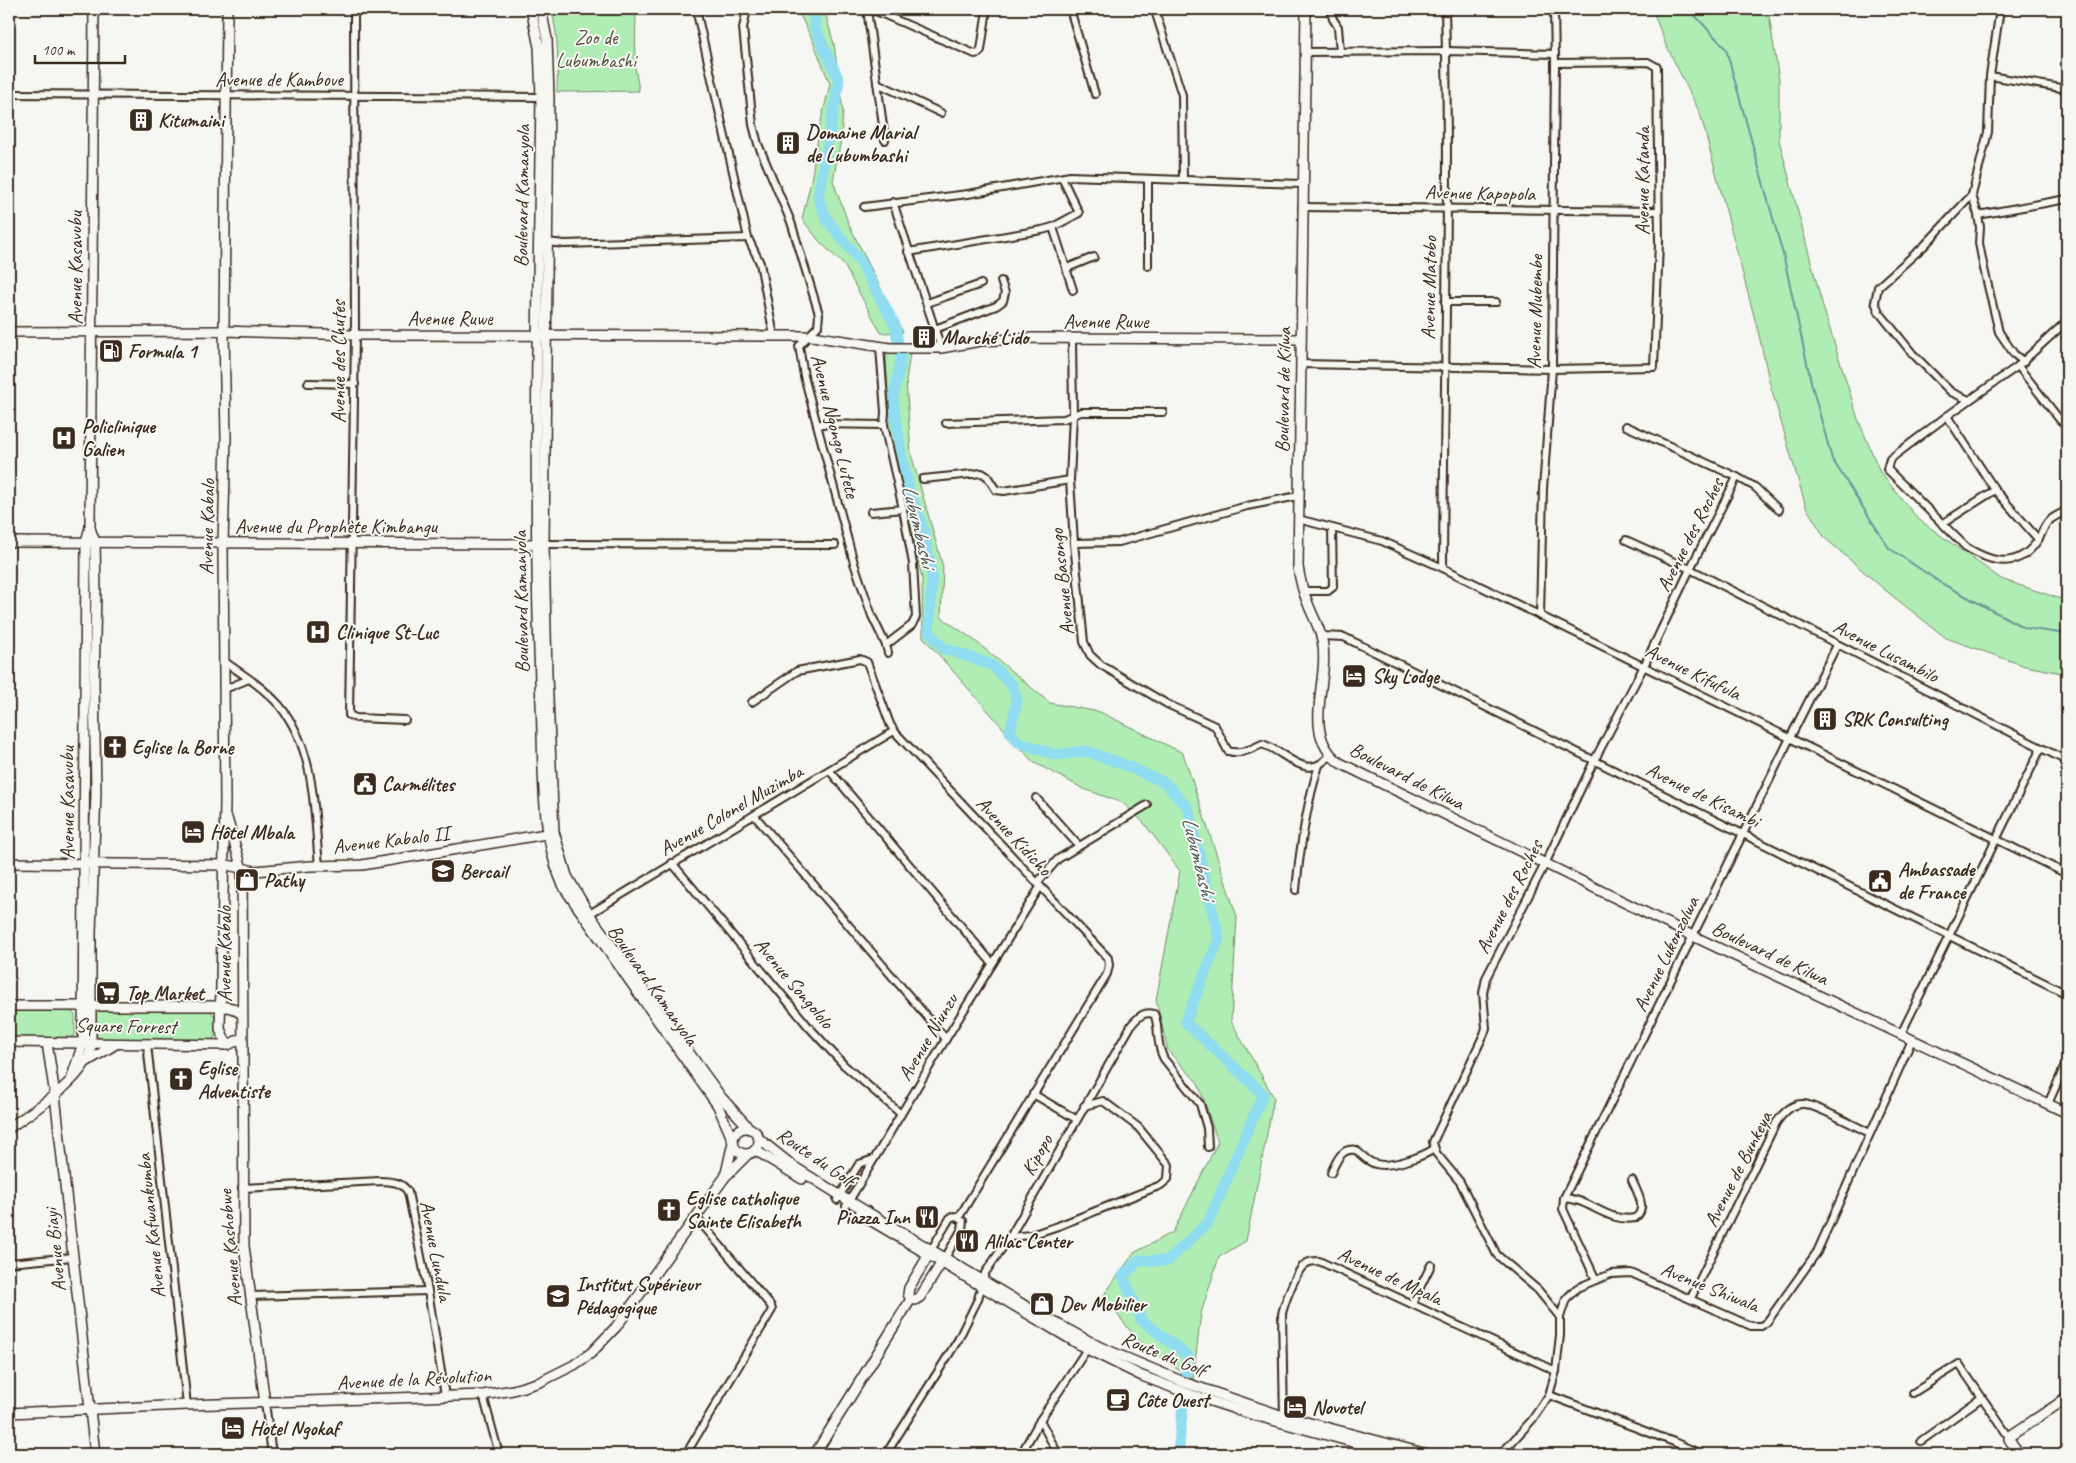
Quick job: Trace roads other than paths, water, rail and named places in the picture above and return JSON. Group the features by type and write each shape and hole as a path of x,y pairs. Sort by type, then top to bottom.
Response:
{"street":[{"name":"Avenue Kasavubu","path":"72,1077 87,1043 89,864 96,792 90,542 94,9"},
{"name":"Avenue Kabalo","path":"227,9 224,331 226,438 223,544 225,810 220,1029 227,1045"},
{"name":"Avenue des Chutes","path":"354,9 355,384 349,715 356,718 405,720"},
{"name":"Boulevard Kamanyola","path":"531,9 539,47 545,97 546,242 541,335"},
{"name":"Boulevard Kamanyola","path":"541,9 547,39 541,335 541,584 551,833 567,876 586,915 670,1033 720,1110 733,1141"},
{"path":"696,9 748,238 760,263 774,336"},
{"name":"Avenue Ngongo Lutete","path":"747,9 743,28 753,125 758,144 791,222 819,314 818,326 801,342 799,350 854,563 872,616 888,653"},
{"path":"867,9 885,140"},
{"path":"871,9 975,54 981,50 986,16"},
{"path":"1070,9 1095,94"},
{"path":"1153,9 1182,95 1183,180"},
{"name":"Boulevard de Kilwa","path":"1306,9 1298,568 1303,591 1321,636 1323,656 1319,731 1330,755 1340,763 1693,936 2067,1113"},
{"path":"1330,9 1332,19 1338,27 1340,52"},
{"name":"Avenue Matobo","path":"1443,568 1447,208 1447,51 1445,9"},
{"name":"Avenue Mubembe","path":"1540,616 1543,489 1552,368 1552,210 1556,63 1554,9"},
{"path":"1970,400 1951,392 1932,373 1879,312 1875,302 1875,294 1878,287 1924,246 1972,195 1988,132 1990,76 2000,9"},
{"path":"1305,52 1447,51 1555,54"},
{"name":"Avenue Katanda","path":"1552,368 1625,369 1654,367 1657,312 1657,67 1648,62 1556,63"},
{"path":"1990,76 2067,89"},
{"path":"877,83 941,113"},
{"name":"Avenue de Kambove","path":"9,94 545,97"},
{"path":"864,207 968,194 1070,176 1303,184"},
{"path":"908,252 1053,227 1079,212 1062,178"},
{"path":"1148,178 1148,266"},
{"path":"1972,195 1980,227 1979,243 1999,332 2060,420 2067,426"},
{"path":"1978,215 2067,199"},
{"path":"893,202 941,348"},
{"name":"Avenue Kapopola","path":"1302,206 1658,211"},
{"path":"1053,227 1073,290"},
{"path":"546,242 565,244 748,238"},
{"path":"1067,268 1094,257"},
{"path":"935,328 996,306 1003,301 1005,293 1000,281"},
{"path":"927,303 981,284"},
{"path":"1445,302 1496,302"},
{"path":"2067,321 2021,364 1890,459 1887,469 1966,547 1996,561 2009,562 2020,556 2038,539 2044,526 2050,520 2067,510"},
{"name":"Avenue Ruwe","path":"9,332 224,331 355,335 807,336 890,348 941,348 981,341 1072,338 1302,340"},
{"name":"Avenue Basongo","path":"1072,338 1073,416 1070,480 1084,642 1090,654 1101,665 1167,704 1215,726 1228,751 1235,753 1243,752 1262,744 1299,764 1312,767 1320,765"},
{"path":"880,347 885,412 884,425 914,564 915,621 886,645"},
{"path":"1301,364 1552,368"},
{"path":"308,384 355,384"},
{"path":"946,423 1064,419 1081,412 1163,412"},
{"path":"1947,416 1995,490 2038,539"},
{"path":"817,424 884,425"},
{"path":"1626,426 1737,477 1755,487 1779,510"},
{"path":"923,479 982,473 987,476 996,490 1004,491 1070,480"},
{"name":"Avenue des Roches","path":"1434,1149 1435,1139 1485,1031 1483,993 1486,978 1545,864 1594,761 1644,666 1690,569 1737,477"},
{"path":"1942,524 1995,490"},
{"path":"1074,543 1119,542 1248,506 1298,496"},
{"path":"870,512 903,509"},
{"name":"Avenue Kifufula","path":"1298,519 1394,545 2067,874"},
{"path":"1303,591 1328,591 1332,588 1332,528"},
{"name":"Avenue Lusambilo","path":"1626,540 1690,569 2067,761"},
{"name":"Avenue du Prophète Kimbangu","path":"9,542 541,544"},
{"path":"541,544 835,545"},
{"name":"Avenue de Kisambi","path":"1321,636 1344,637 2067,994"},
{"name":"Avenue Lukonzolwa","path":"1564,1198 1837,645"},
{"path":"752,702 797,671 862,659 867,662 894,732"},
{"name":"Avenue Kabalo II","path":"225,662 249,679 280,706 305,754 310,772 319,866 378,863 551,833"},
{"path":"225,689 249,679"},
{"name":"Avenue Colonel Muzimba","path":"586,915 894,732"},
{"name":"Avenue Kidicho","path":"894,732 1106,955 1109,963 1107,974 1034,1094"},
{"path":"1901,1034 2041,748"},
{"path":"1296,890 1299,857 1307,810 1320,765 1330,755"},
{"path":"830,771 992,963"},
{"path":"1036,798 1079,846"},
{"name":"Avenue Niunzu","path":"847,1203 1038,885 1058,859 1147,805"},
{"name":"Avenue Kabalo","path":"225,810 242,869 242,1038"},
{"path":"754,815 946,1038"},
{"path":"9,863 224,865 255,871 319,866"},
{"name":"Avenue Songololo","path":"672,863 808,1026 844,1065 901,1114"},
{"name":"Square Forrest","path":"9,1006 221,1006 232,1008 242,1014"},
{"name":"Kipopo","path":"886,1454 958,1340 972,1315 981,1284 1010,1237 1076,1119 1132,1024 1143,1014 1149,1012 1154,1014 1157,1019 1160,1051 1164,1059 1200,1104 1207,1128 1208,1147"},
{"name":"Boulevard Kamanyola","path":"670,1033 725,1103 750,1129"},
{"name":"Square Forrest","path":"9,1042 227,1045 242,1038"},
{"name":"Avenue Kashobwe","path":"242,1038 244,1246 272,1454"},
{"name":"Avenue Shiwala","path":"1500,1454 1532,1420 1549,1395 1556,1371 1560,1317 1570,1293 1596,1280 1611,1274 1631,1273 1751,1326 1761,1326 1768,1322 1817,1252 1912,1040"},
{"name":"Avenue Biayi","path":"47,1043 55,1095 95,1454"},
{"path":"86,1062 87,1043"},
{"path":"9,1128 55,1095 86,1062 117,1044"},
{"name":"Avenue Kafwankumba","path":"147,1044 187,1405"},
{"path":"227,1045 237,1052 242,1061"},
{"path":"2048,1104 2067,1061"},
{"path":"959,1217 1034,1094 1076,1119"},
{"path":"1010,1237 1032,1235 1058,1226 1161,1185 1168,1179 1169,1165 1138,1127 1103,1101 1084,1106"},
{"name":"Avenue de Bunkeya","path":"1691,1298 1776,1123 1786,1111 1798,1105 1811,1106 1870,1133"},
{"path":"725,1177 733,1141 737,1132 742,1129 750,1129 756,1133 759,1139 751,1152"},
{"name":"Route du Golf","path":"759,1139 838,1198 1088,1346 1189,1389 1284,1420 1428,1454"},
{"path":"733,1141 736,1151 751,1152 838,1198 859,1164 874,1159"},
{"path":"1331,1173 1338,1157 1347,1150 1356,1150 1370,1162 1383,1165 1426,1154 1434,1149 1460,1182 1497,1255 1538,1290 1560,1317"},
{"name":"Avenue de la Révolution","path":"9,1413 483,1395 513,1390 540,1382 574,1365 591,1353 616,1327 725,1177 751,1152"},
{"path":"1596,1280 1563,1209 1564,1198 1577,1200 1616,1218 1635,1218 1640,1212 1641,1204 1632,1180"},
{"name":"Avenue Lundula","path":"242,1188 380,1182 396,1182 401,1184 408,1192 428,1291 445,1396"},
{"path":"686,1454 772,1310 771,1306 696,1217"},
{"path":"817,1454 911,1299 920,1297 963,1228 963,1221 959,1217 950,1218 909,1288 908,1294 911,1299"},
{"path":"9,1263 73,1257"},
{"name":"Avenue de Mpala","path":"1284,1420 1282,1314 1302,1267 1312,1261 1319,1262 1556,1371"},
{"path":"1412,1304 1431,1266"},
{"path":"251,1296 428,1291"},
{"path":"1021,1454 1040,1420 1088,1346"},
{"path":"1913,1393 1959,1364 2019,1454"},
{"path":"483,1395 498,1454"},
{"path":"1549,1395 1701,1454"},
{"path":"1921,1441 1981,1398"},
{"path":"2009,1437 2067,1398"},
{"path":"1040,1420 1058,1454"},
{"path":"1284,1420 1396,1454"}],"waterway":[{"name":"Lubumbashi","path":"813,9 815,28 839,80 818,197 827,220 860,261 895,325 901,360 893,399 909,489 925,534 932,577 929,631 943,648 992,665 1012,685 1017,701 1010,732 1018,742 1056,755 1086,751 1120,763 1165,783 1188,808 1219,939 1185,1022 1263,1094 1209,1221 1168,1261 1139,1260 1123,1276 1141,1320 1188,1356 1179,1454"},
{"path":"1689,9 1726,49 1784,258 1812,386 1832,459 1889,548 1941,583 2025,628 2067,634"}],"place":[{"name":"Kitumaini","path":"141,120"},
{"name":"Domaine Marial de Lubumbashi","path":"788,143"},
{"name":"Marché Lido","path":"924,337"},
{"name":"Formula 1","path":"111,351"},
{"name":"Policlinique Galien","path":"64,438"},
{"name":"Clinique St-Luc","path":"318,632"},
{"name":"Sky Lodge","path":"1354,676"},
{"name":"SRK Consulting","path":"1825,719"},
{"name":"Eglise la Borne","path":"115,747"},
{"name":"Carmélites","path":"365,784"},
{"name":"Hôtel Mbala","path":"193,832"},
{"name":"Bercail","path":"443,871"},
{"name":"Pathy","path":"247,880"},
{"name":"Ambassade de France","path":"1880,881"},
{"name":"Top Market","path":"108,993"},
{"name":"Eglise Adventiste","path":"181,1079"},
{"name":"Eglise catholique Sainte Elisabeth","path":"669,1210"},
{"name":"Piazza Inn","path":"927,1217"},
{"name":"Alilac Center","path":"967,1241"},
{"name":"Institut Supérieur Pédagogique","path":"558,1296"},
{"name":"Dev Mobilier","path":"1042,1304"},
{"name":"Côte Ouest","path":"1118,1400"},
{"name":"Novotel","path":"1295,1407"},
{"name":"Hotel Ngokaf","path":"233,1428"}],"park label":[{"name":"Zoo de Lubumbashi","path":"596,48"}]}
